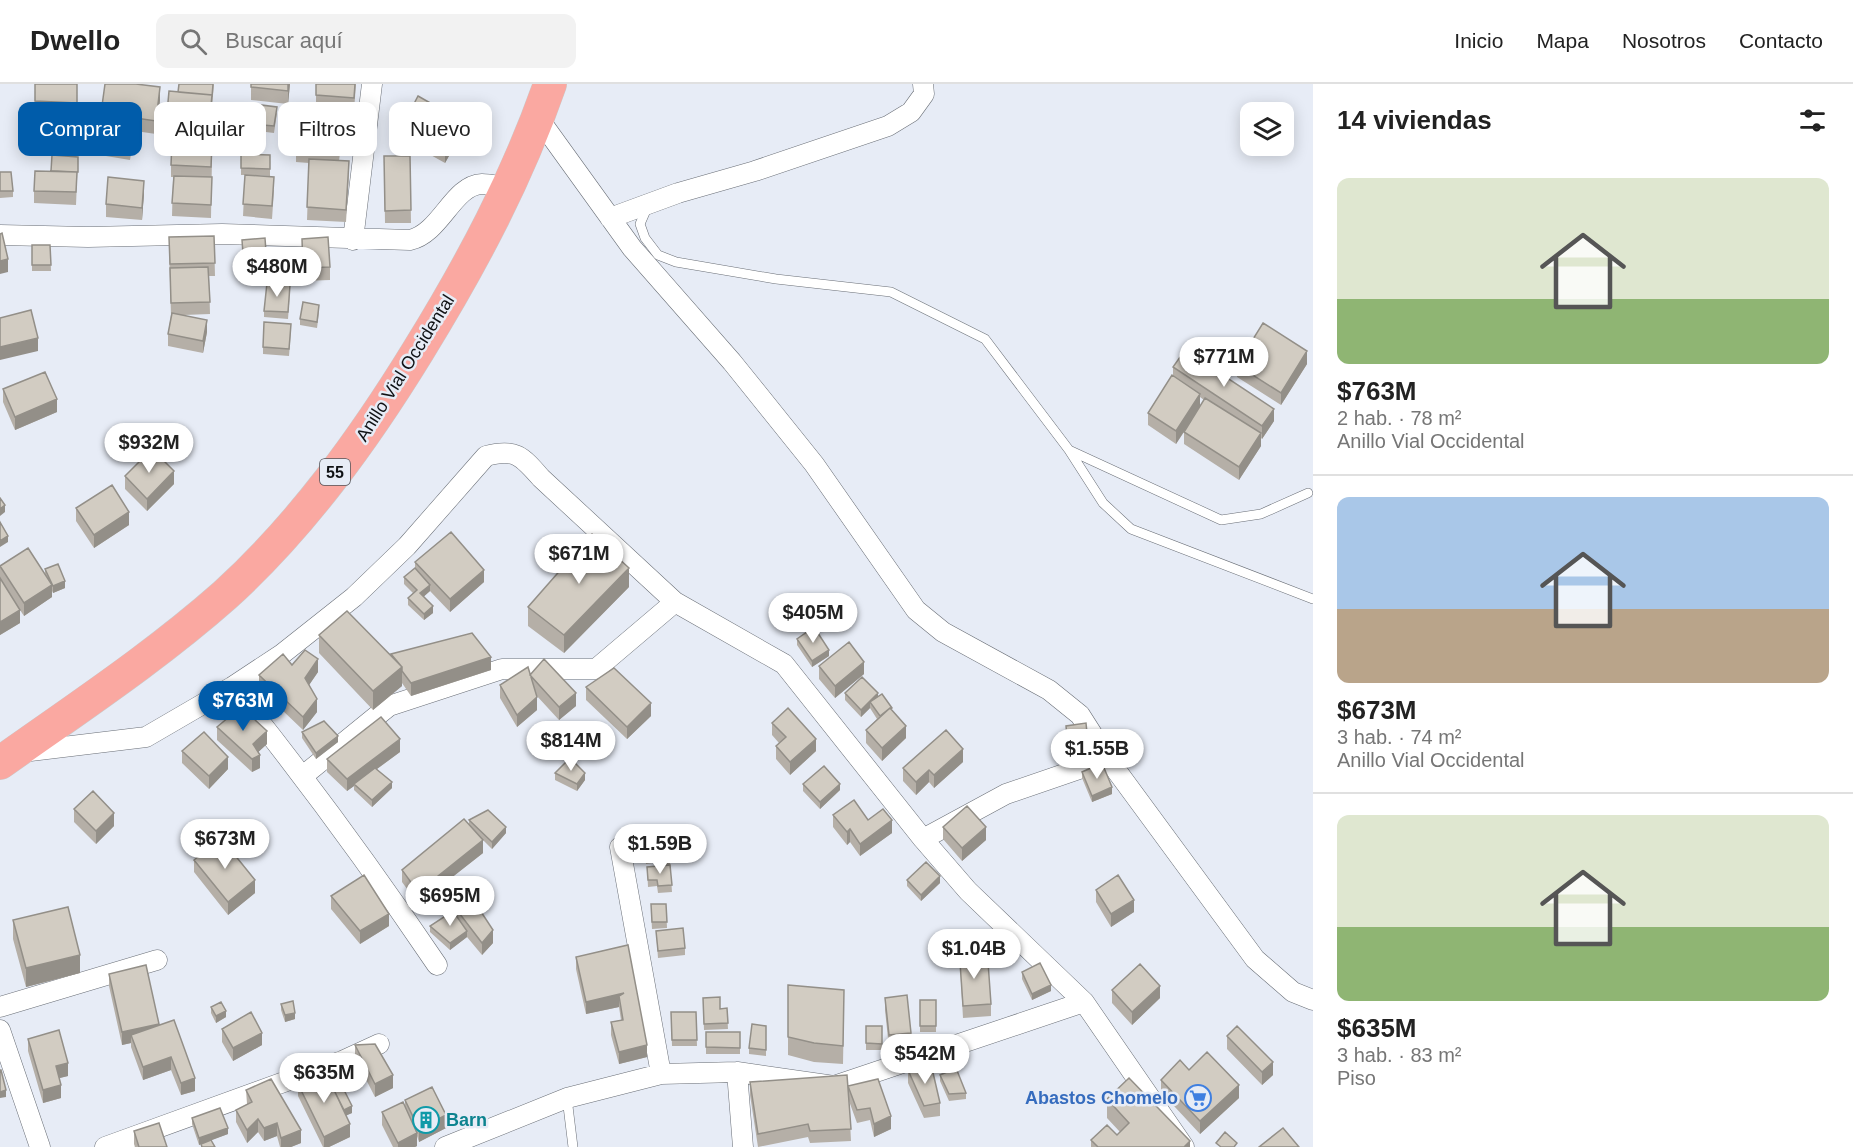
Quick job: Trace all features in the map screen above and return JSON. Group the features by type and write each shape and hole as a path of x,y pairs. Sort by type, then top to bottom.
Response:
{"highway":[{"name":"Anillo Vial Occidental","path":"7,758 172,638 225,595 282,537 365,434 485,239 510,188 542,94"}],"street":[{"path":"353,240 372,84"},
{"path":"610,218 656,200 888,126 910,112 924,94 923,84"},
{"path":"542,94 610,218 633,248 732,362 814,464 916,610 943,632 1049,690 1080,715 1108,759 1255,959 1293,992 1313,1000"},
{"path":"0,235 88,237 222,234 353,240 421,238 471,187 481,184 510,188"},
{"path":"7,758 146,737 232,687 282,654 354,597 407,546 486,456 505,451 526,460 541,478 675,602 784,664 923,839 968,891 1084,1002 1184,1147"},
{"path":"304,775 389,706 502,669 596,669 675,602"},
{"path":"232,687 304,775 383,884 437,965"},
{"path":"923,839 1006,794 1108,759"},
{"path":"620,847 661,1074"},
{"path":"0,1007 157,960"},
{"path":"445,1147 567,1098 661,1074 736,1072 834,1086 1084,1002"},
{"path":"0,1030 40,1147"},
{"path":"105,1147 342,1061 379,1044"},
{"path":"736,1072 743,1147"}],"lane":[{"path":"656,200 644,211 640,224 645,238 658,255 667,259 776,279 891,292 985,339 1069,450 1102,503 1131,529 1313,599"},
{"path":"1069,450 1221,520 1261,514 1308,493"},
{"path":"567,1098 573,1147"}],"building":[{"path":"35,84 77,84 77,102 35,101"},
{"path":"105,84 160,87 158,102 154,102 154,121 142,119 142,102 103,102"},
{"path":"179,84 213,84 212,97 212,95 178,92"},
{"path":"251,84 288,84 288,91 251,87"},
{"path":"316,84 355,84 354,98 316,95"},
{"path":"169,91 212,95 211,102 168,102"},
{"path":"418,96 429,102 415,102"},
{"path":"266,106 277,107 274,126 266,125"},
{"path":"270,155 270,169 241,168 241,156"},
{"path":"52,156 78,157 78,172 51,171"},
{"path":"171,156 211,156 211,167 171,165"},
{"path":"384,156 410,156 411,210 385,211"},
{"path":"309,159 349,161 346,210 307,207"},
{"path":"35,171 77,172 76,192 34,191"},
{"path":"0,172 11,172 13,191 0,191"},
{"path":"245,175 274,177 272,206 243,204"},
{"path":"174,176 212,177 211,205 172,203"},
{"path":"108,177 144,181 142,208 106,204"},
{"path":"2,233 8,259 0,261 0,234"},
{"path":"214,236 215,263 170,264 169,237"},
{"path":"328,237 330,267 303,268 302,239"},
{"path":"265,238 267,266 244,267 242,240"},
{"path":"32,245 50,245 51,265 32,265"},
{"path":"208,267 210,302 171,303 170,268"},
{"path":"267,283 290,285 288,312 264,311"},
{"path":"303,302 319,305 317,322 300,319"},
{"path":"31,310 38,338 0,347 0,318"},
{"path":"172,313 207,320 203,341 168,334"},
{"path":"264,322 291,324 289,349 263,347"},
{"path":"1263,323 1307,351 1281,393 1237,365"},
{"path":"1185,350 1274,409 1262,426 1173,367"},
{"path":"45,372 57,399 15,417 3,389"},
{"path":"1172,375 1200,394 1176,431 1148,413"},
{"path":"1205,398 1261,433 1239,467 1184,432"},
{"path":"152,449 174,471 147,499 125,476"},
{"path":"112,485 129,512 94,535 76,508"},
{"path":"0,498 5,505 0,509"},
{"path":"0,522 8,536 0,541"},
{"path":"451,532 484,570 450,599 415,562"},
{"path":"592,534 629,568 564,635 528,607"},
{"path":"28,548 52,585 24,603 0,566"},
{"path":"58,564 65,581 53,586 45,569"},
{"path":"415,568 430,585 420,593 433,606 424,614 408,598 417,590 404,577"},
{"path":"0,578 20,610 0,622"},
{"path":"347,611 402,667 373,691 319,635"},
{"path":"814,627 829,650 812,661 797,639"},
{"path":"472,633 491,657 411,683 391,654"},
{"path":"849,642 864,662 835,686 819,666"},
{"path":"305,650 318,659 305,678 317,699 303,717 259,675 283,654 292,665"},
{"path":"544,659 576,693 559,707 530,675"},
{"path":"528,667 537,697 517,715 500,685"},
{"path":"614,668 651,703 627,727 586,687"},
{"path":"862,677 878,693 861,710 845,693"},
{"path":"882,694 892,708 880,716 870,702"},
{"path":"241,707 267,731 253,744 260,755 252,759 217,727"},
{"path":"788,708 816,739 790,762 776,746 786,737 772,723"},
{"path":"890,708 906,726 882,748 866,730"},
{"path":"381,717 400,739 347,779 327,759"},
{"path":"324,721 338,736 316,753 302,732"},
{"path":"1086,723 1089,753 1069,756 1066,726"},
{"path":"946,730 963,749 934,775 929,770 916,782 903,768"},
{"path":"204,732 228,757 209,776 182,751"},
{"path":"570,758 585,773 577,784 555,773"},
{"path":"1102,763 1112,787 1092,796 1082,772"},
{"path":"824,766 840,784 820,802 803,784"},
{"path":"375,768 392,782 372,800 354,784"},
{"path":"93,791 114,813 96,831 74,809"},
{"path":"854,800 868,820 883,809 892,820 860,844 850,829 847,832 833,815"},
{"path":"967,806 986,827 962,848 943,827"},
{"path":"488,810 506,827 492,842 469,820"},
{"path":"464,819 483,840 418,892 402,870"},
{"path":"667,837 670,861 658,862 657,856 646,857 644,840"},
{"path":"221,838 255,880 228,902 194,860"},
{"path":"926,862 940,876 921,895 907,880"},
{"path":"670,865 672,885 658,886 657,880 648,880 647,867"},
{"path":"364,875 389,914 360,931 331,896"},
{"path":"1118,875 1134,900 1111,914 1096,890"},
{"path":"470,895 493,930 482,943 453,905"},
{"path":"651,904 666,904 667,922 652,922"},
{"path":"68,907 80,955 26,968 13,920"},
{"path":"453,911 467,931 450,943 430,926"},
{"path":"683,928 685,948 658,951 656,931"},
{"path":"628,945 647,1045 619,1052 611,1022 623,1020 619,996 624,993 586,1002 576,957"},
{"path":"971,947 972,964 988,962 991,1004 963,1006 959,948"},
{"path":"1040,963 1051,985 1032,994 1022,972"},
{"path":"1140,964 1160,986 1132,1012 1112,990"},
{"path":"146,965 159,1024 122,1032 109,974"},
{"path":"788,985 844,990 843,1046 788,1037"},
{"path":"907,995 911,1033 889,1035 885,998"},
{"path":"720,997 720,1009 727,1008 728,1023 704,1024 703,998"},
{"path":"920,1000 936,1000 936,1026 920,1026"},
{"path":"293,1001 295,1013 285,1015 281,1004"},
{"path":"221,1002 226,1011 216,1016 211,1007"},
{"path":"251,1012 262,1033 233,1048 222,1029"},
{"path":"671,1012 696,1012 697,1040 672,1040"},
{"path":"174,1020 195,1078 181,1083 171,1057 143,1067 131,1035"},
{"path":"752,1024 766,1026 766,1050 749,1048"},
{"path":"866,1026 882,1026 882,1044 866,1043"},
{"path":"1237,1026 1273,1062 1262,1072 1227,1036"},
{"path":"59,1030 68,1063 56,1066 61,1085 43,1090 28,1039"},
{"path":"706,1032 740,1032 740,1048 706,1047"},
{"path":"375,1044 393,1075 375,1084 355,1045"},
{"path":"1207,1052 1239,1085 1200,1121 1161,1080 1180,1060 1189,1070"},
{"path":"931,1064 940,1103 924,1106 908,1070"},
{"path":"956,1068 966,1093 949,1094 940,1075"},
{"path":"0,1070 6,1090 0,1092"},
{"path":"325,1071 350,1124 324,1137 298,1084"},
{"path":"847,1075 851,1129 810,1131 808,1124 758,1134 750,1082"},
{"path":"338,1078 352,1106 344,1110 330,1082"},
{"path":"1129,1078 1190,1141 1184,1147 1098,1147 1091,1140 1107,1125 1117,1135 1129,1123 1107,1099"},
{"path":"271,1079 301,1130 281,1138 277,1123 264,1128 258,1119 247,1130 236,1110 252,1102 246,1090"},
{"path":"878,1079 891,1116 874,1124 870,1108 857,1110 848,1086"},
{"path":"432,1087 446,1115 419,1129 405,1100"},
{"path":"403,1102 417,1133 398,1143 382,1112"},
{"path":"220,1108 228,1128 199,1138 192,1118"},
{"path":"159,1123 167,1147 139,1147 134,1131"},
{"path":"1283,1128 1299,1147 1259,1147"},
{"path":"1225,1132 1237,1143 1234,1147 1221,1147 1216,1143"},
{"path":"211,1140 215,1147 202,1147 201,1144"}],"place":[{"name":"Abastos Chomelo","path":"1198,1098"},
{"name":"Barn","path":"426,1120"}]}
